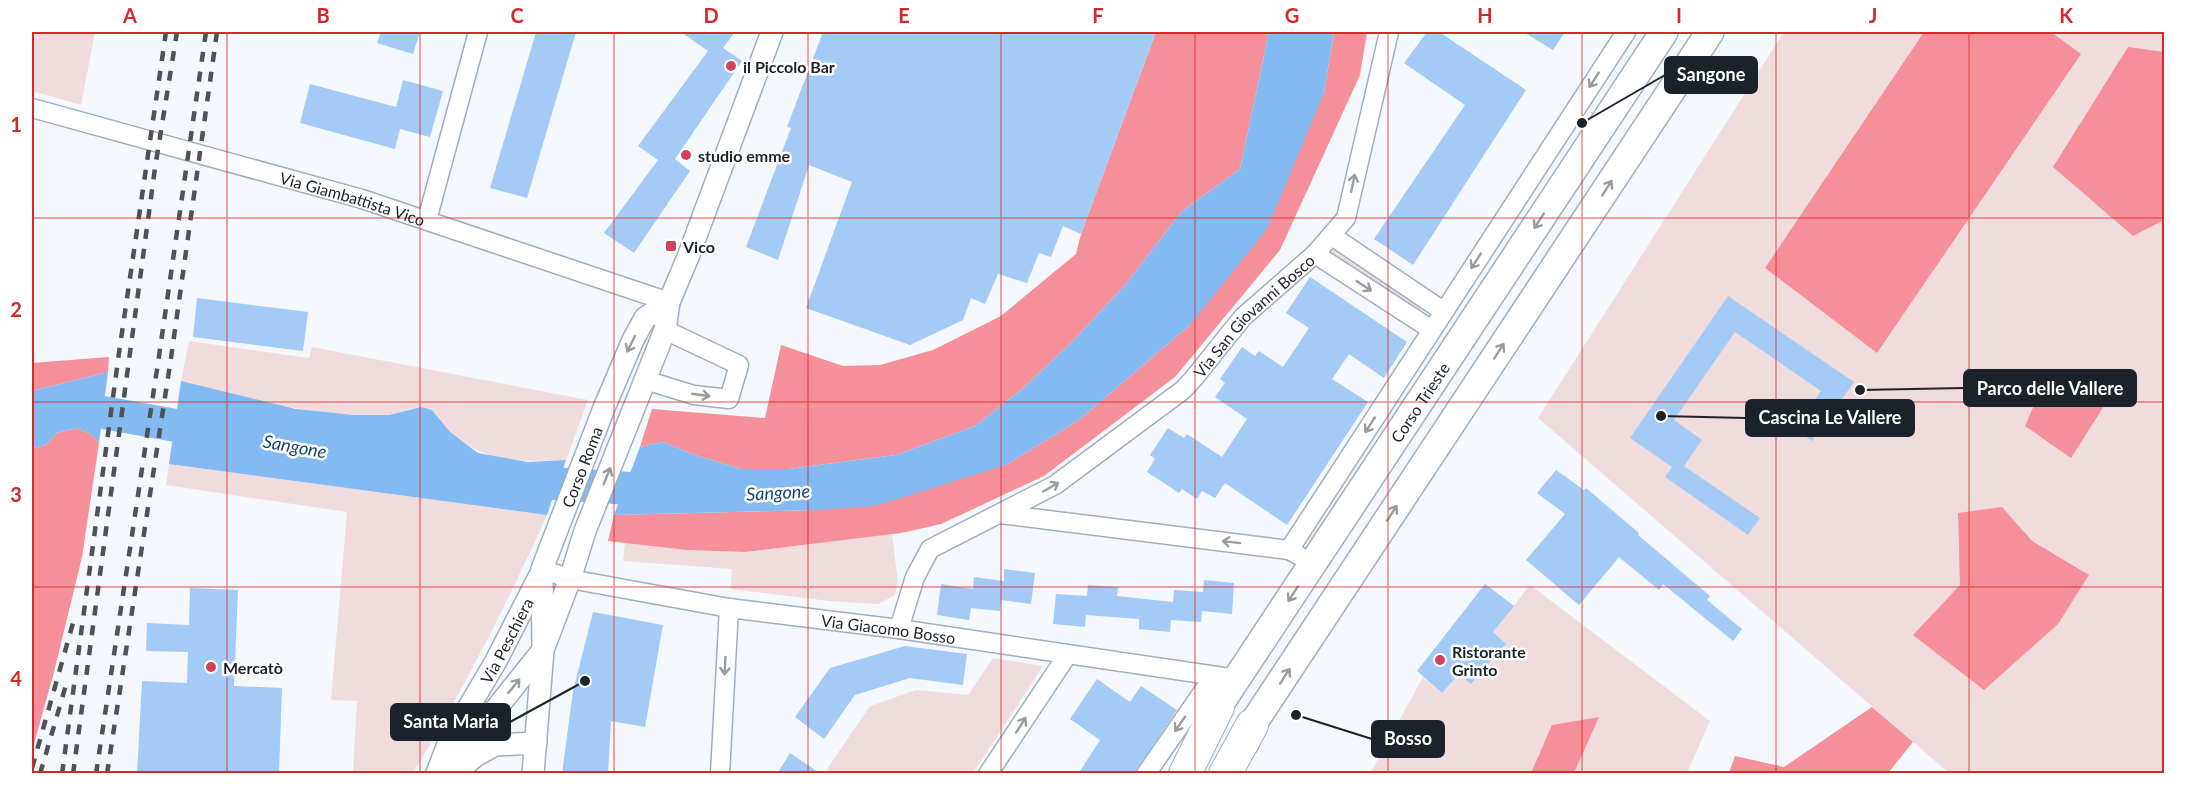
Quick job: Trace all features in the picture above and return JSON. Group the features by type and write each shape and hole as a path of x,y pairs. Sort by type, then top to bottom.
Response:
{"highway":[{"path":"1185,774 1218,707"},
{"path":"1226,774 1252,725"}],"main road":[{"name":"Corso Trieste","path":"1174,774 1218,707 1225,677 1312,565 1664,32"},
{"path":"1232,774 1252,725 1710,32"}],"street":[{"path":"427,220 478,32"},
{"name":"Corso Roma","path":"543,650 570,579 585,531 665,330 669,302 772,32"},
{"name":"Via San Giovanni Bosco","path":"899,629 915,577 930,549 1055,485 1183,390 1243,317 1315,254 1332,236 1346,218 1389,32"},
{"name":"Corso Trieste","path":"1289,550 1626,32"},
{"name":"Via Giambattista Vico","path":"32,108 362,199 669,302"},
{"path":"1332,236 1443,311"},
{"path":"1315,254 1432,330"},
{"name":"Corso Roma","path":"533,774 543,650 542,569 604,408 633,340 645,318 669,302"},
{"path":"645,380 694,395 729,399 739,364 665,330"},
{"path":"565,512 566,526 560,544 559,563 570,579"},
{"path":"999,514 1289,550 1312,565"},
{"name":"Via Giacomo Bosso","path":"542,569 570,579 729,608 899,629 1225,677"},
{"name":"Via Peschiera","path":"436,774 450,739 505,644 542,569"},
{"path":"720,774 729,608"},
{"name":"Via Peschiera","path":"444,774 543,650"},
{"path":"988,774 1068,654"},
{"path":"1146,774 1225,677"},
{"path":"455,774 485,749 495,745 536,743"}],"shaded area":[{"path":"32,32 95,32 81,105 32,91"},
{"path":"1156,32 1269,32 1240,169 1181,212 1126,284 1071,343 1022,389 975,426 896,455 788,469 741,469 695,455 663,442 640,447 652,409 765,418 781,345 843,366 880,365 933,350 1001,316 1076,254 1081,234"},
{"path":"1334,32 1367,32 1360,75 1280,250 1175,377 1044,476 941,524 901,533 745,552 686,550 608,541 614,515 817,510 1006,465 1079,420 1190,325 1324,93"},
{"path":"1784,32 2164,32 2164,773 1949,773 1538,418"},
{"path":"1924,32 2051,32 2081,54 1877,353 1765,268"},
{"path":"2128,47 2164,52 2164,220 2133,236 2053,167"},
{"path":"1333,246 1421,305 1419,310 1417,312 1328,253"},
{"path":"189,341 309,358 312,347 588,400 566,460 534,461 504,458 476,450 463,442 450,432 436,414 424,408 384,415 334,414 268,403 181,381"},
{"path":"109,357 108,372 32,391 32,363"},
{"path":"2045,380 2104,406 2071,458 2025,426"},
{"path":"77,428 92,435 99,443 82,557 32,751 32,448 46,445 57,433"},
{"path":"169,464 547,515 484,646 413,773 353,773 357,701 331,700 347,512 166,485"},
{"path":"2002,507 2032,541 2089,575 2058,624 1984,690 1913,635 1960,585 1958,513"},
{"path":"892,534 898,582 895,595 878,604 829,601 731,589 732,569 623,561 625,543 686,550 745,552"},
{"path":"1530,585 1710,721 1687,773 1370,774 1423,677 1442,693 1459,674 1471,684 1506,644 1493,632"},
{"path":"993,658 1043,666 973,773 834,774 827,769 870,706 916,690 968,695"},
{"path":"1872,707 1913,742 1888,773 1729,773 1735,756 1784,767"},
{"path":"1599,717 1574,773 1531,773 1552,725"}],"water":[{"path":"1269,32 1334,32 1324,93 1267,229 1190,325 1079,420 1006,465 875,506 817,510 614,515 640,447 663,442 695,455 741,469 788,469 896,455 975,426 1022,389 1071,343 1126,284 1181,212 1240,169"},
{"path":"108,372 99,443 92,435 77,428 57,433 46,445 32,448 32,391"},
{"path":"181,381 296,409 354,415 389,415 421,407 432,410 450,432 478,453 528,462 566,460 547,515 169,464"}],"building":[{"path":"381,32 420,32 413,54 377,43"},
{"path":"536,32 576,32 527,198 490,188"},
{"path":"681,32 735,32 723,48 742,61 675,159 690,171 634,253 604,233 658,160 638,146 708,51"},
{"path":"823,32 1156,32 1081,234 1063,226 1051,257 1039,253 1027,283 998,274 985,304 971,298 963,320 910,345 806,308 852,182 809,165 778,260 746,247 791,128 787,127"},
{"path":"1427,32 1439,32 1526,90 1413,265 1374,239 1465,105 1404,63"},
{"path":"1523,32 1565,32 1553,50"},
{"path":"403,80 443,91 430,137 400,129 395,149 300,123 310,84 396,107"},
{"path":"1310,277 1407,342 1384,378 1349,354 1332,379 1368,402 1287,525 1225,483 1215,498 1202,491 1197,499 1182,489 1179,493 1147,472 1155,459 1150,455 1168,428 1184,438 1187,434 1222,457 1247,419 1215,397 1225,383 1220,379 1242,347 1255,356 1259,351 1283,367 1309,328 1286,313"},
{"path":"1728,296 1854,382 1812,441 1795,429 1821,391 1735,332 1674,420 1702,440 1684,466 1760,518 1748,535 1665,477 1672,467 1630,438"},
{"path":"197,298 308,312 303,351 193,337"},
{"path":"1556,470 1584,490 1586,488 1710,596 1707,600 1742,629 1733,641 1663,584 1659,590 1619,557 1579,605 1526,560 1565,514 1537,493"},
{"path":"1004,569 1035,573 1031,604 1001,600 1000,611 971,608 969,620 937,615 941,584 973,589 974,577 1004,581"},
{"path":"1204,580 1234,583 1232,614 1202,611 1201,622 1171,620 1170,632 1139,629 1139,619 1086,615 1085,627 1053,624 1056,594 1087,596 1088,585 1118,587 1117,596 1173,602 1174,590 1203,592"},
{"path":"1485,584 1514,606 1493,632 1506,644 1471,684 1459,674 1442,693 1417,671"},
{"name":"Mercatò","path":"190,588 238,590 234,686 282,688 279,774 137,774 142,681 187,683 188,652 146,651 147,623 189,625"},
{"path":"593,612 663,625 645,727 611,721 608,774 562,774 573,691"},
{"path":"905,646 967,654 963,685 910,678 855,695 824,739 795,717 830,668"},
{"path":"1097,679 1130,702 1141,686 1177,710 1134,774 1078,774 1100,740 1070,719"},
{"path":"790,753 821,774 777,774"}],"waterway":[{"name":"Sangone","path":"32,420 60,413 89,410 218,433"},
{"name":"Sangone","path":"512,481 670,491"}],"railway":[{"path":"62,774 119,353 166,32"},
{"path":"73,774 155,168 177,32"},
{"path":"96,774 206,32"},
{"path":"107,774 171,358 217,32"},
{"path":"32,768 75,616"},
{"path":"40,774 66,685"}],"place":[{"name":"il Piccolo Bar","path":"731,66"},
{"name":"Sangone","path":"1582,123"},
{"name":"studio emme","path":"686,155"},
{"name":"Vico","path":"671,246"},
{"name":"Parco delle Vallere","path":"1860,390"},
{"name":"Cascina Le Vallere","path":"1661,416"},
{"name":"Ristorante Grinto","path":"1440,660"},
{"name":"Mercatò","path":"211,667"},
{"name":"Santa Maria","path":"585,681"},
{"name":"Bosso","path":"1296,715"}]}
